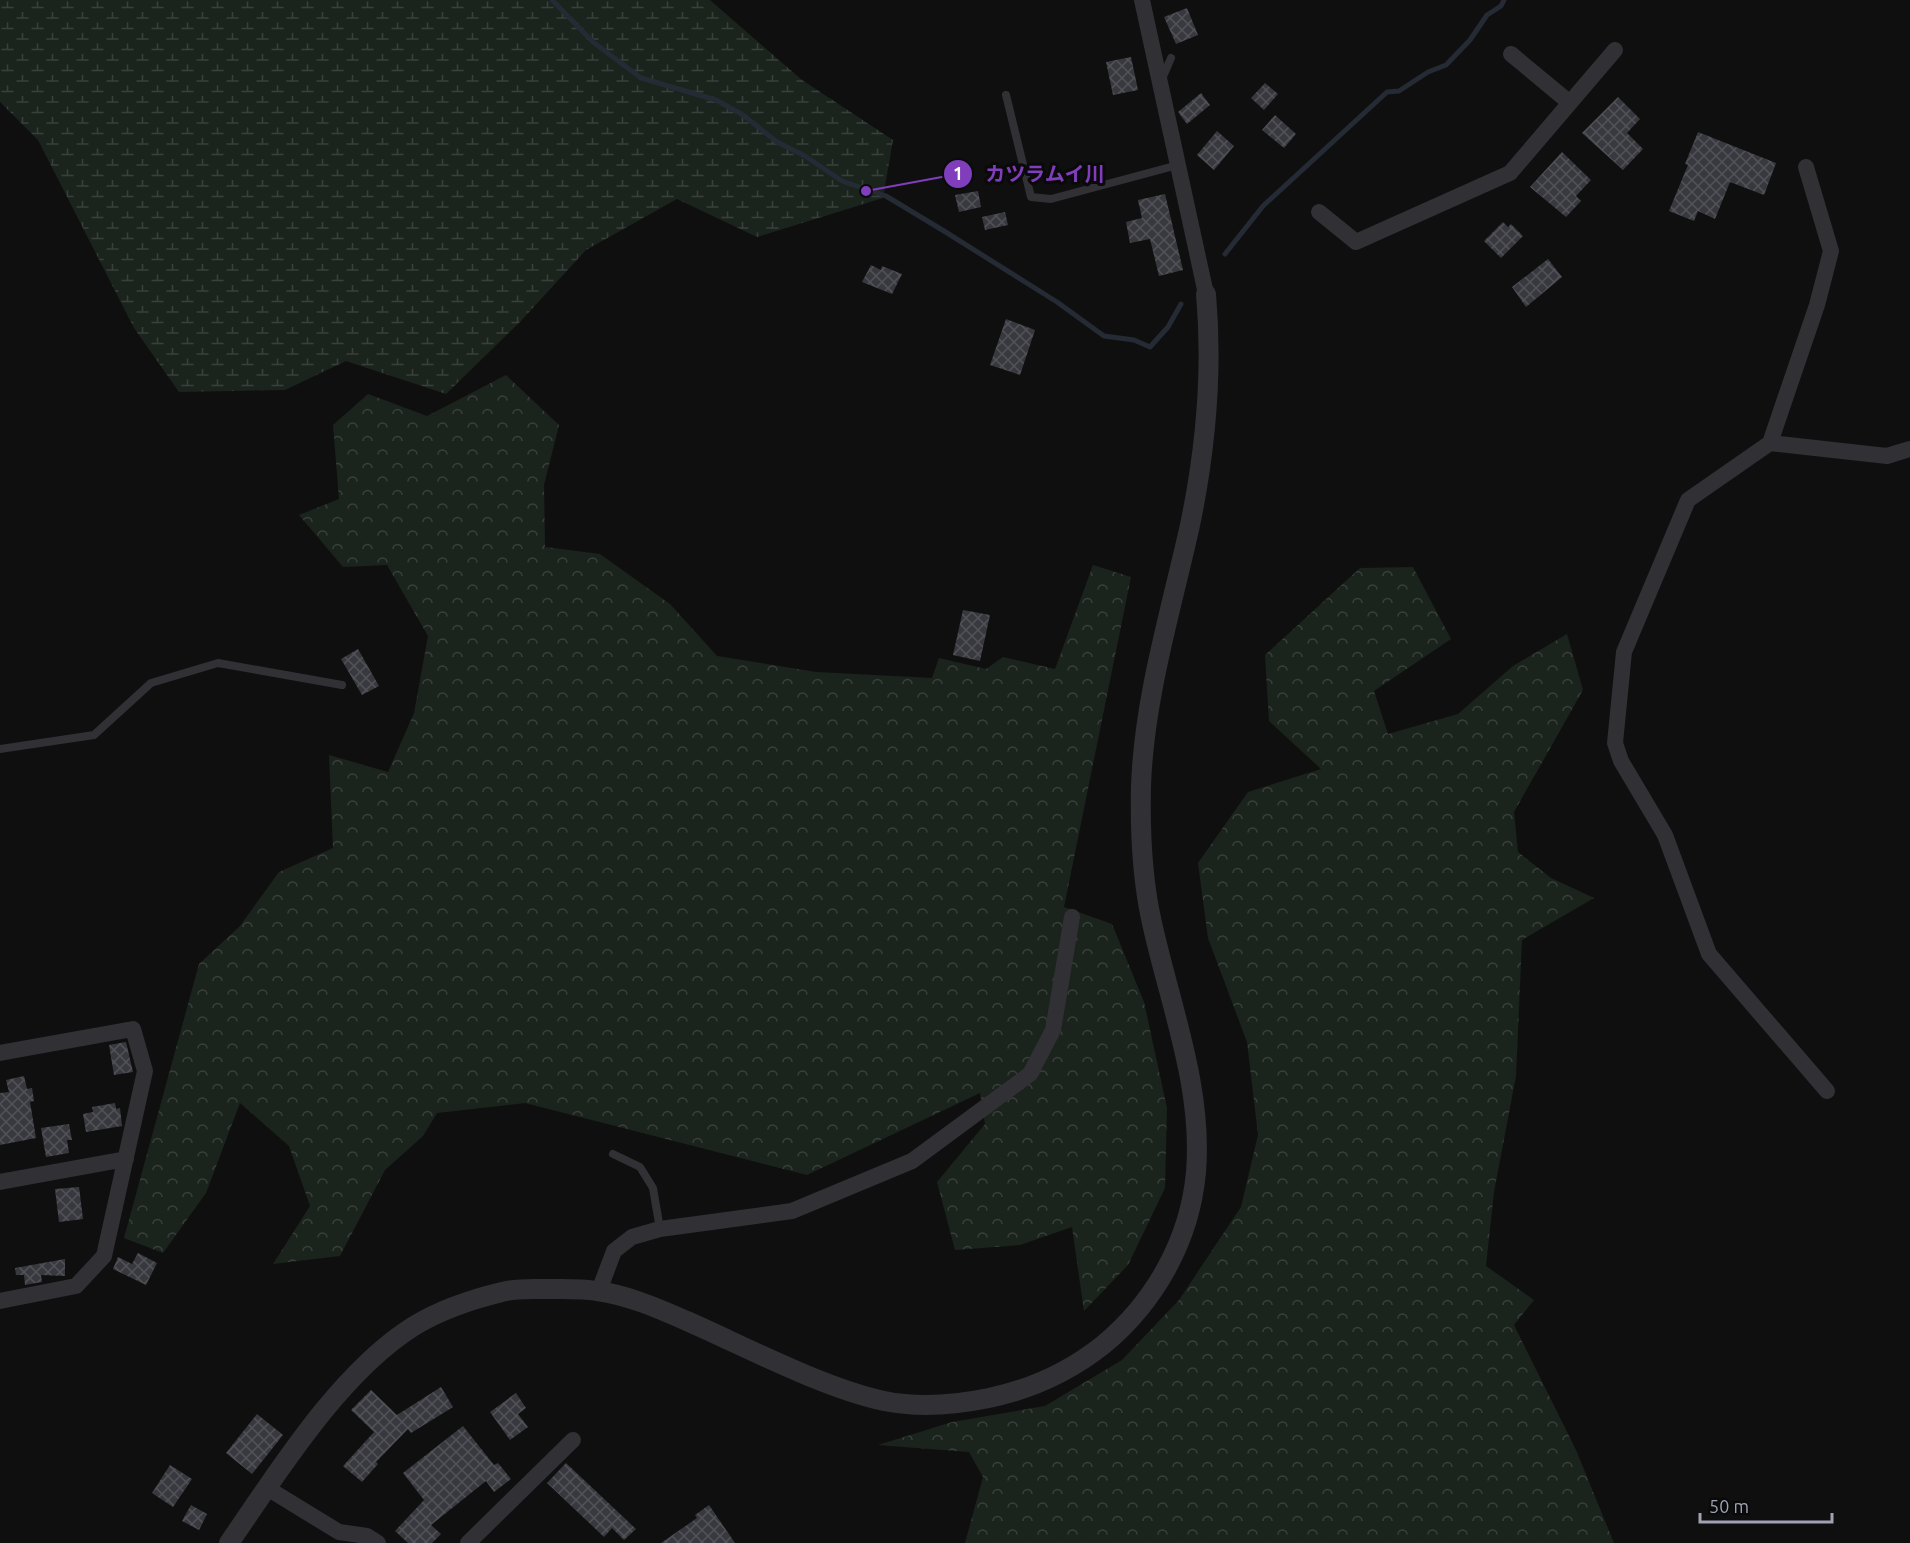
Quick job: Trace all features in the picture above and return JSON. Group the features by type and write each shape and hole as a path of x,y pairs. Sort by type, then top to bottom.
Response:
{"street":[{"path":"229,1543 330,1403 369,1362 413,1326 465,1303 509,1290 599,1291 657,1308 823,1381 882,1401 928,1406 969,1402 1017,1392 1054,1377 1087,1358 1120,1331 1171,1263 1185,1226 1196,1175 1197,1131 1192,1085 1150,916 1141,830 1141,780 1153,693 1191,522 1204,443 1209,403 1211,348 1206,294 1142,0"},
{"path":"1319,212 1356,242 1510,173 1615,50"},
{"path":"1511,54 1570,103"},
{"path":"1806,166 1831,251 1817,305 1770,443 1688,500 1624,652 1615,742 1621,761 1665,835 1709,954 1827,1091"},
{"path":"1770,443 1887,456 1910,449"},
{"path":"599,1291 614,1251 632,1237 660,1229 792,1211 912,1161 1030,1074 1053,1030 1071,917"},
{"path":"0,1053 133,1029 145,1071 104,1257 76,1286 0,1300"},
{"path":"0,1182 126,1159"},
{"path":"468,1543 573,1440"},
{"path":"267,1488 339,1532 367,1536 378,1543"}],"lane":[{"path":"1160,82 1171,58"},
{"path":"1006,95 1031,196 1051,199 1179,165"},
{"path":"0,749 94,735 151,683 219,663 342,685"},
{"path":"613,1154 640,1167 653,1188 660,1229"}],"green space":[{"path":"0,0 710,0 802,80 893,140 883,198 757,237 677,199 586,250 520,322 446,394 346,361 285,390 179,392 134,328 38,140 0,102"},
{"path":"506,375 559,425 544,485 545,547 600,554 670,604 717,656 816,672 932,678 939,658 986,669 1003,657 1055,669 1093,565 1131,577 1064,907 1112,924 1144,1002 1167,1108 1165,1188 1128,1265 1084,1311 1072,1227 1020,1245 955,1250 937,1182 985,1124 980,1093 807,1175 525,1103 437,1113 423,1136 385,1170 340,1256 273,1264 310,1206 289,1146 240,1103 206,1193 163,1253 124,1238 199,964 240,926 279,872 333,848 329,755 388,772 414,713 428,636 387,565 343,567 299,515 339,499 333,425 368,394 427,416"},
{"path":"1413,567 1451,639 1374,691 1388,734 1458,714 1513,666 1567,634 1583,690 1514,812 1518,852 1551,878 1594,898 1522,940 1516,1076 1494,1192 1486,1266 1534,1300 1514,1325 1576,1450 1614,1543 965,1543 983,1477 969,1452 878,1445 952,1422 1045,1406 1122,1360 1179,1300 1241,1207 1258,1135 1247,1042 1208,938 1198,863 1248,792 1321,769 1269,721 1265,655 1360,568"}],"building":[{"path":"1187,8 1198,35 1176,44 1164,17"},
{"path":"1131,57 1138,90 1113,95 1106,62"},
{"path":"1265,83 1278,94 1264,110 1251,98"},
{"path":"1201,93 1210,105 1187,124 1178,112"},
{"path":"1618,97 1640,119 1627,133 1643,149 1623,170 1582,133"},
{"path":"1275,115 1296,134 1284,148 1262,130"},
{"path":"1217,131 1234,146 1214,170 1197,155"},
{"path":"1698,132 1776,163 1764,195 1730,182 1715,219 1698,211 1694,221 1669,211 1688,165 1685,164"},
{"path":"1562,152 1591,180 1576,196 1581,201 1566,217 1530,187"},
{"path":"978,191 981,207 959,212 955,195"},
{"path":"1165,194 1183,270 1159,276 1150,239 1130,243 1126,222 1142,218 1138,200"},
{"path":"1005,212 1008,225 985,230 982,217"},
{"path":"1503,222 1508,227 1511,224 1523,236 1501,258 1484,241"},
{"path":"1548,259 1562,277 1526,307 1512,287"},
{"path":"871,265 881,270 882,266 902,274 892,294 862,282"},
{"path":"1006,319 1035,330 1020,375 990,365"},
{"path":"963,610 990,615 980,661 953,655"},
{"path":"358,649 379,686 362,695 341,659"},
{"path":"126,1042 133,1072 114,1075 109,1045"},
{"path":"24,1076 27,1089 32,1088 34,1101 30,1102 36,1138 0,1145 0,1093 9,1092 6,1080"},
{"path":"115,1103 116,1109 120,1108 122,1126 86,1132 83,1114 93,1112 92,1107"},
{"path":"69,1124 72,1140 67,1140 69,1153 46,1157 41,1128"},
{"path":"79,1187 83,1219 59,1222 55,1189"},
{"path":"138,1253 157,1263 146,1285 113,1269 118,1257 132,1264"},
{"path":"65,1259 65,1276 41,1275 42,1282 25,1285 24,1275 16,1275 15,1268"},
{"path":"441,1387 453,1407 411,1433 408,1429 376,1462 378,1464 362,1482 343,1466 374,1432 351,1410 371,1390 397,1415"},
{"path":"516,1393 526,1408 518,1414 528,1427 510,1440 490,1412"},
{"path":"257,1414 283,1435 252,1474 226,1453"},
{"path":"463,1426 494,1465 498,1463 511,1479 494,1492 486,1481 431,1525 441,1534 432,1543 408,1543 395,1531 424,1500 403,1473"},
{"path":"566,1463 636,1529 624,1540 612,1528 604,1537 547,1483"},
{"path":"170,1465 192,1479 173,1507 152,1493"},
{"path":"191,1505 207,1514 199,1530 182,1521"},
{"path":"709,1505 735,1543 661,1543 697,1518 695,1515"}],"waterway":[{"path":"552,0 593,42 641,78 716,100 743,115 777,142 805,156 842,181 886,196 944,231 1057,302 1104,336 1134,340 1150,347 1168,327 1181,304"},
{"path":"1225,254 1263,206 1387,92 1399,91 1428,72 1446,65 1470,40 1487,15 1501,6 1504,0"}],"place":[{"name":"カツラムイ川","path":"866,191"}]}
